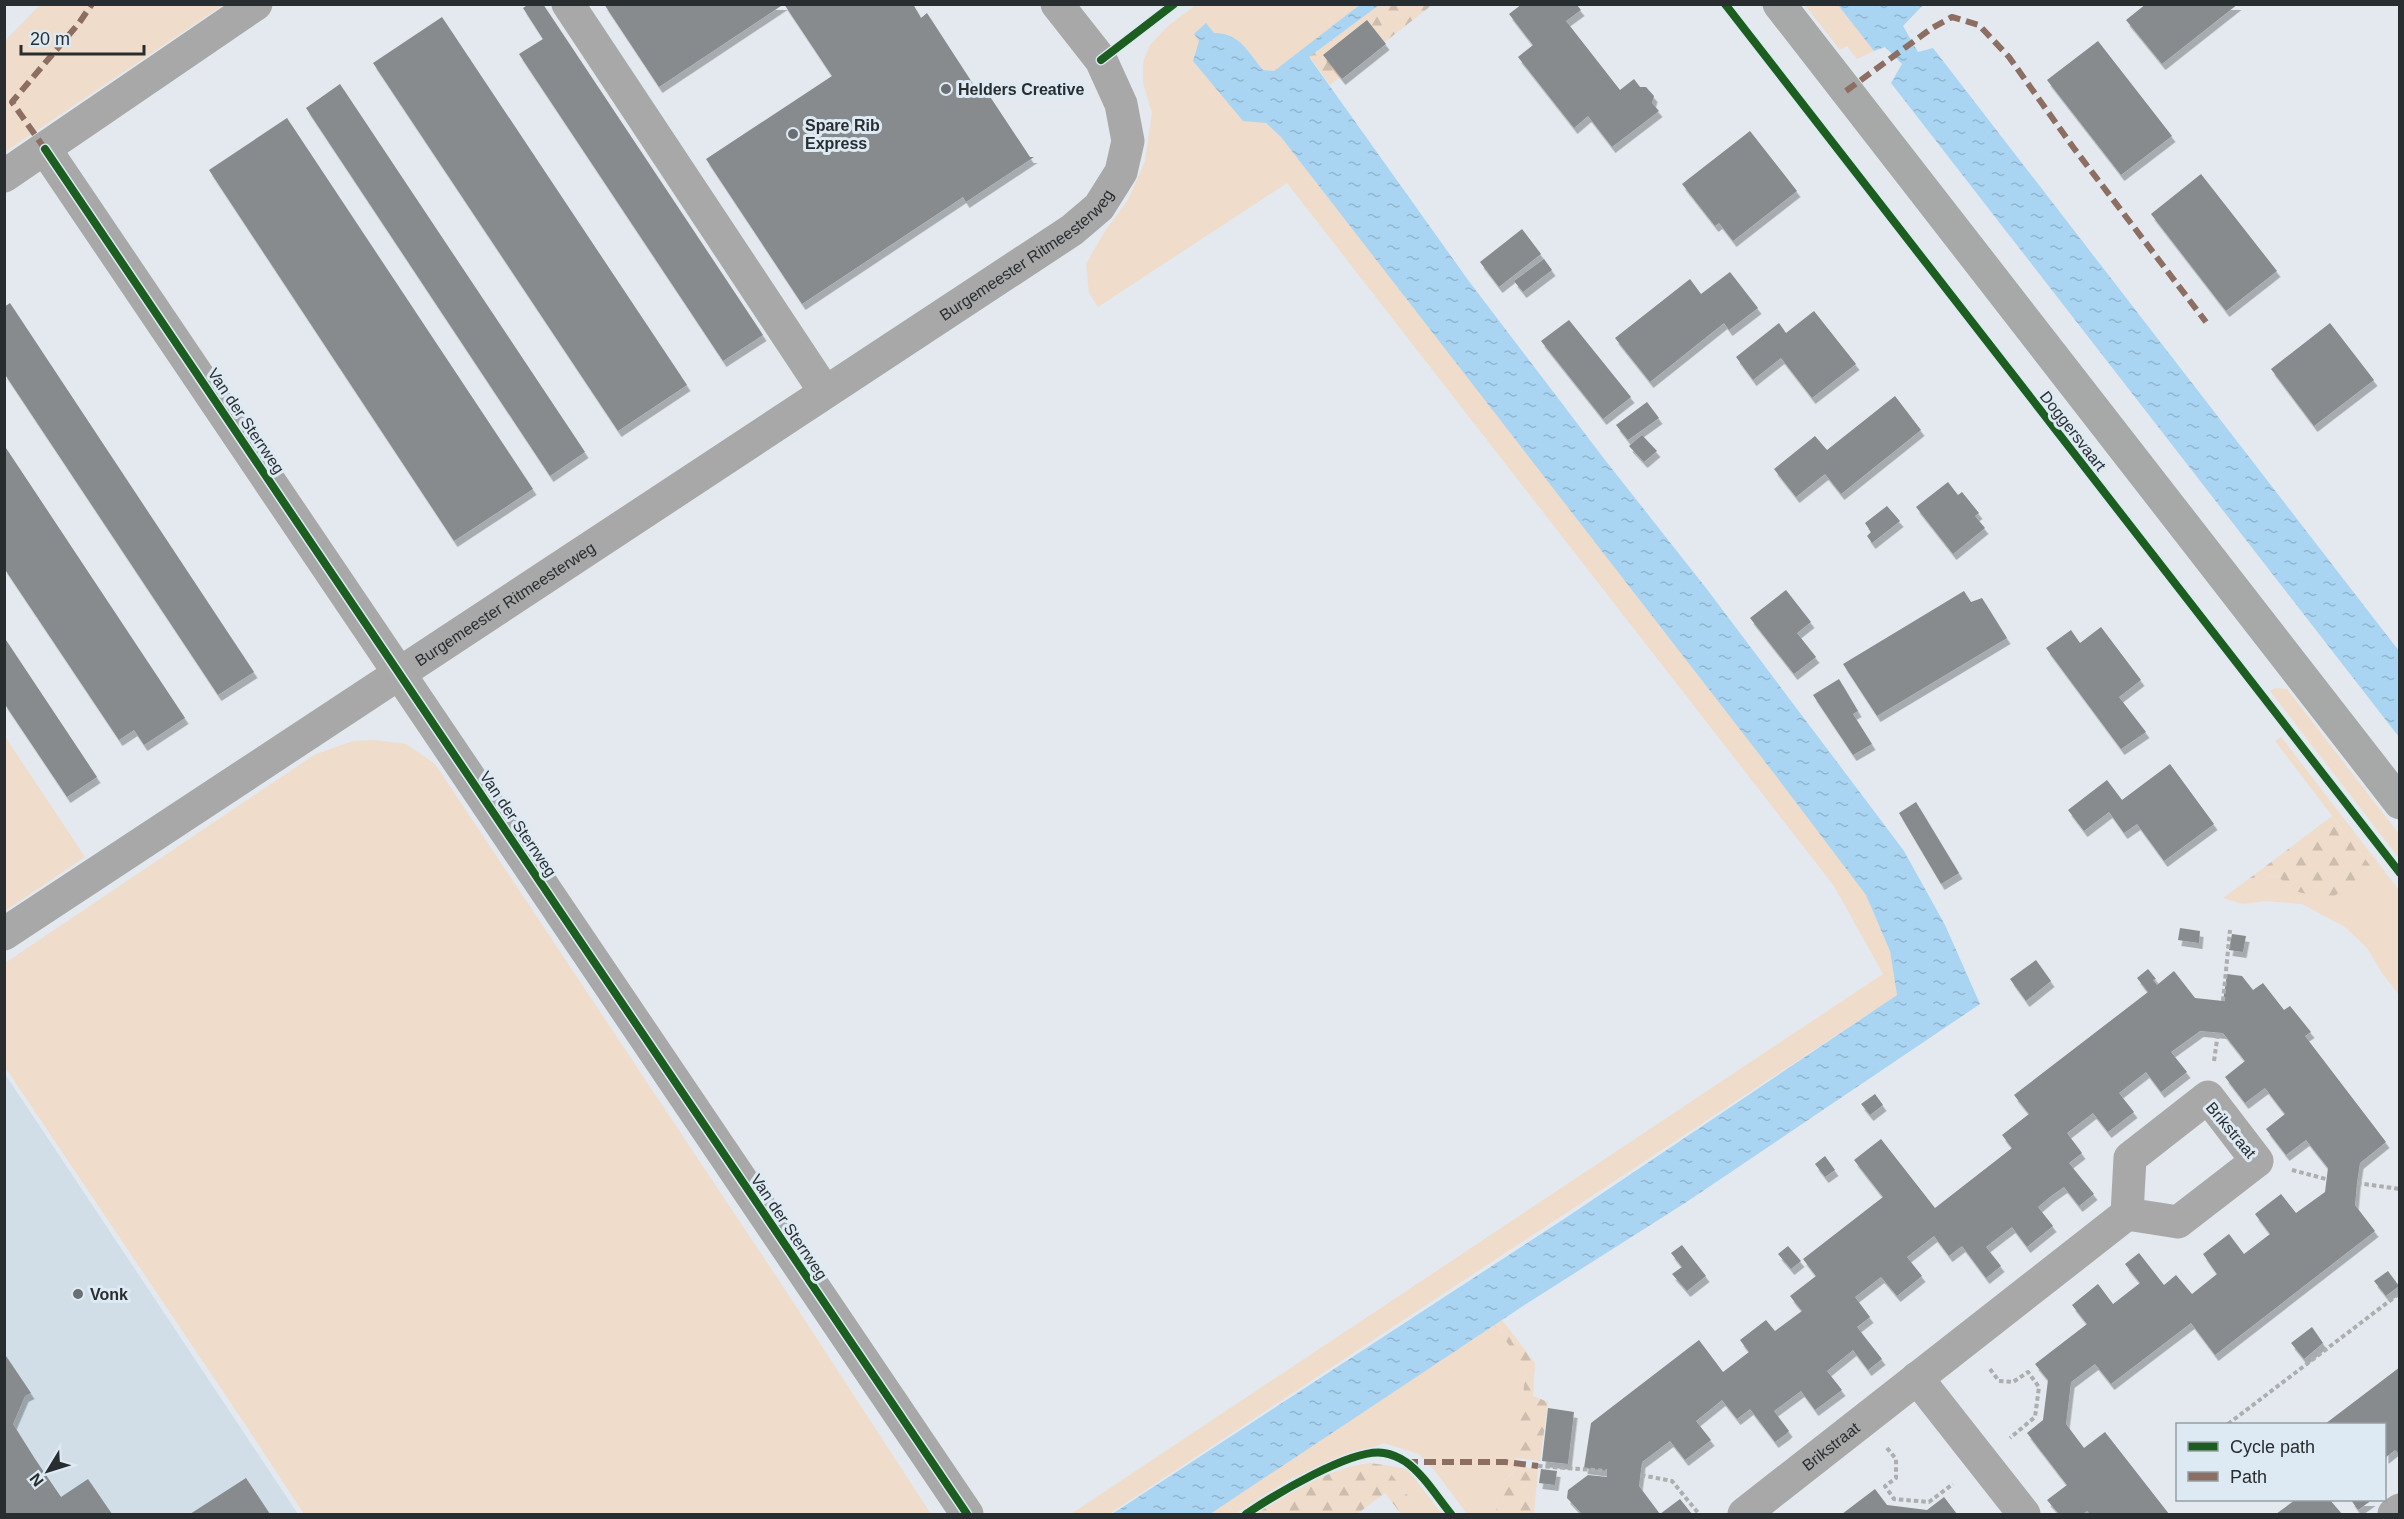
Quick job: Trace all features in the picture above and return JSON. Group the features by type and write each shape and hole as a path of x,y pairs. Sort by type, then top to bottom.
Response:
{"street":[{"path":"4,176 256,4"},
{"path":"568,4 825,392"},
{"name":"Burgemeester Ritmeesterweg","path":"4,934 1072,230 1099,207 1121,172 1128,141 1121,104 1101,60 1057,4"},
{"name":"Doggersvaart","path":"1779,4 2400,803"},
{"name":"Van der Sterrweg","path":"45,148 967,1515"},
{"name":"Brikstraat","path":"1744,1515 2127,1214"},
{"path":"1917,1378 2024,1515"},
{"path":"2394,1515 2400,1510"}],"path":[{"path":"2223,1001 2229,930"},
{"path":"2357,1183 2400,1189"},
{"path":"2229,1423 2400,1293"},
{"path":"1865,1419 1896,1459 1896,1478 1885,1486 1894,1498 1929,1502 1982,1461 2035,1418 2038,1387 2028,1372 2013,1382 2000,1381 1966,1340"},
{"path":"1538,1466 1607,1471"},
{"path":"1641,1475 1672,1481 1699,1515"}],"shaded area":[{"name":"Vonk","path":"5,1074 298,1514 5,1514"}],"green space":[{"path":"40,5 223,5 5,152 5,41"},
{"path":"1196,5 1361,5 1274,71 1263,70 1248,50 1231,36 1214,33 1266,123 1281,137 1866,895 1890,951 1897,995 1109,1514 1071,1514 1883,974 1834,886 1287,183 1098,307 1089,293 1086,264 1105,231 1128,200 1145,161 1152,113 1143,83 1143,62 1150,45 1168,26"},
{"path":"1379,5 1432,5 1330,85 1309,56"},
{"path":"1805,5 1838,5 1874,51 1857,59 1847,46 1840,50"},
{"path":"2275,688 2287,689 2399,834 2399,858 2270,691"},
{"path":"4,735 85,857 5,911 4,911"},
{"path":"2281,737 2399,890 2399,995 2367,948 2345,927 2302,904 2266,901 2243,904 2223,898 2250,878 2278,876 2291,890 2372,868 2275,741"},
{"path":"373,740 406,744 435,764 782,1285 931,1514 304,1514 5,1067 5,963 314,755 353,741"},
{"path":"2332,816 2372,868 2329,900 2291,890 2278,876 2250,878"},
{"path":"1502,1320 1535,1363 1533,1396 1548,1402 1540,1461 1516,1458 1526,1368 1494,1325"},
{"path":"1494,1325 1526,1368 1515,1470 1499,1489 1496,1500 1497,1514 1467,1514 1435,1471 1419,1454 1384,1443 1290,1479 1235,1514 1208,1514"},
{"path":"1370,1463 1384,1465 1422,1514 1401,1514 1385,1493 1357,1514 1254,1514 1295,1490 1325,1476"},
{"path":"1384,1465 1407,1469 1442,1514 1422,1514"},
{"path":"1515,1466 1538,1469 1534,1514 1497,1514 1497,1495 1505,1480 1515,1471"}],"water":[{"path":"1361,4 1379,5 1309,57 1468,280 1706,588 1904,851 1945,925 1980,1004 1685,1203 1526,1304 1210,1514 1112,1514 1567,1217 1897,995 1890,951 1866,895 1281,137 1266,123 1243,121 1193,61 1199,41 1194,34 1206,23 1214,33 1231,36 1237,40 1263,70 1274,71"},
{"path":"1838,5 1923,5 1903,26 1918,52 1933,48 2399,651 2399,737 1891,83 1902,64 1885,47 1874,51"}],"building":[{"path":"529,4 543,4 763,335 723,361 519,54 543,39 523,8"},
{"path":"604,4 784,4 659,87"},
{"path":"784,4 913,4 921,18 927,13 975,87 981,83 1030,157 1034,157 966,202 963,197 802,304 706,159 832,76"},
{"path":"1522,4 1576,4 1581,10 1566,21 1620,90 1634,79 1640,87 1646,87 1654,96 1652,103 1659,111 1612,147 1588,116 1574,128 1518,57 1533,45 1509,14"},
{"path":"2146,4 2238,4 2162,64 2126,20"},
{"path":"442,17 687,385 618,431 373,63"},
{"path":"1367,20 1386,44 1342,79 1323,55"},
{"path":"2098,41 2172,136 2121,175 2047,80"},
{"path":"340,84 585,452 550,476 306,108"},
{"path":"287,118 533,489 454,541 209,170"},
{"path":"1750,131 1797,191 1733,241 1719,223 1715,226 1682,184"},
{"path":"2201,174 2277,271 2226,311 2151,214"},
{"path":"1522,229 1541,254 1499,287 1480,262"},
{"path":"1544,259 1552,270 1523,292 1514,281"},
{"path":"1730,272 1758,308 1729,330 1724,323 1650,382 1615,338 1690,279 1701,294"},
{"path":"10,303 254,672 218,695 4,373 4,307"},
{"path":"1814,311 1856,364 1812,398 1781,358 1753,380 1736,357 1779,323 1786,333"},
{"path":"1569,320 1631,397 1603,419 1541,341"},
{"path":"2330,323 2374,380 2314,426 2271,369"},
{"path":"1895,396 1921,430 1841,494 1825,474 1796,497 1774,469 1815,436 1827,450"},
{"path":"1647,402 1659,418 1628,440 1616,425"},
{"path":"1642,435 1657,451 1644,462 1629,446"},
{"path":"4,445 185,718 144,745 134,730 119,740 4,568"},
{"path":"1948,482 1958,495 1962,492 1979,513 1975,516 1985,528 1953,554 1916,507"},
{"path":"1887,506 1900,521 1872,543 1867,536 1871,532 1865,523"},
{"path":"1786,590 1811,622 1797,633 1816,657 1794,674 1750,618"},
{"path":"1964,591 1971,602 1982,598 2007,638 1877,716 1843,664"},
{"path":"2101,627 2141,680 2119,697 2146,732 2121,749 2046,648 2071,630 2080,643"},
{"path":"4,637 97,777 67,797 4,703"},
{"path":"1839,679 1858,711 1853,714 1872,744 1853,755 1813,695"},
{"path":"2170,764 2214,824 2164,861 2137,824 2124,833 2109,812 2084,831 2068,810 2107,780 2122,800"},
{"path":"1916,802 1959,873 1941,884 1899,813"},
{"path":"2180,928 2200,931 2199,943 2178,940"},
{"path":"2232,934 2246,936 2243,952 2229,950"},
{"path":"2036,960 2051,981 2026,1001 2010,979"},
{"path":"2148,969 2156,979 2153,980 2157,985 2174,971 2195,998 2223,1001 2227,974 2242,976 2253,990 2263,983 2284,1010 2290,1006 2311,1032 2305,1036 2386,1142 2360,1163 2357,1183 2355,1205 2375,1231 2215,1355 2191,1323 2111,1384 2095,1364 2071,1382 2066,1424 2084,1448 2105,1432 2169,1514 2090,1514 2087,1511 2083,1514 2059,1514 2047,1500 2067,1485 2027,1433 2043,1420 2048,1380 2035,1364 2087,1324 2072,1305 2098,1284 2113,1304 2140,1283 2125,1264 2139,1253 2164,1285 2176,1275 2192,1294 2217,1274 2203,1254 2229,1234 2244,1254 2270,1234 2255,1214 2281,1194 2296,1213 2325,1192 2328,1168 2306,1140 2286,1155 2266,1129 2285,1114 2265,1088 2245,1103 2225,1077 2245,1061 2223,1033 2200,1031 2171,1052 2187,1072 2161,1092 2146,1072 2119,1093 2134,1112 2108,1132 2093,1113 2067,1133 2082,1153 2069,1163 2094,1194 2079,1206 2064,1187 2051,1196 2038,1207 2053,1226 2027,1247 2012,1227 1986,1247 2001,1266 1986,1278 1962,1246 1949,1256 1934,1236 1907,1257 1922,1276 1897,1296 1881,1277 1855,1297 1870,1317 1857,1327 1882,1359 1868,1370 1853,1350 1827,1371 1842,1390 1815,1410 1801,1391 1774,1411 1789,1431 1786,1434 1775,1442 1750,1409 1737,1419 1722,1400 1696,1421 1711,1440 1685,1460 1670,1441 1642,1462 1639,1486 1660,1514 1582,1514 1567,1498 1568,1490 1588,1475 1607,1477 1607,1471 1584,1468 1591,1423 1699,1340 1723,1372 1749,1352 1740,1340 1766,1320 1775,1331 1802,1311 1790,1296 1816,1276 1803,1259 1883,1197 1854,1160 1881,1139 1935,1208 2012,1148 2002,1135 2029,1114 2014,1095 2148,992 2137,978"},
{"path":"1875,1094 1883,1105 1870,1115 1861,1104"},
{"path":"1825,1156 1835,1170 1825,1177 1815,1164"},
{"path":"1682,1245 1706,1276 1687,1291 1672,1274 1682,1267 1671,1253"},
{"path":"1788,1246 1801,1261 1791,1269 1778,1254"},
{"path":"2388,1271 2399,1286 2386,1296 2374,1281"},
{"path":"2312,1327 2323,1343 2304,1359 2291,1343"},
{"path":"4,1353 31,1393 25,1396 13,1424 35,1459 61,1497 88,1479 112,1514 4,1514"},
{"path":"2400,1367 2400,1455 2395,1450 2386,1457 2386,1423 2326,1423"},
{"path":"1548,1408 1574,1412 1568,1464 1542,1461"},
{"path":"1541,1469 1557,1471 1555,1485 1539,1483"},
{"path":"246,1478 270,1514 190,1514"},
{"path":"1875,1489 1887,1505 1927,1510 1944,1497 1957,1514 1842,1514"},
{"path":"1680,1499 1692,1514 1660,1514"},
{"path":"2294,1501 2331,1501 2342,1514 2276,1514"},
{"path":"2352,1501 2371,1501 2358,1510"}],"marked path":[{"path":"45,149 12,102 79,23 92,4"},
{"path":"1846,91 1932,28 1952,17 1979,25 2009,57 2073,147 2206,322"},
{"path":"1406,1462 1505,1462 1538,1466"}],"cycle path":[{"path":"1101,60 1174,4"},
{"path":"1725,4 2400,873"},
{"path":"45,149 967,1514"},
{"path":"1246,1514 1293,1485 1353,1457 1370,1453 1392,1455 1413,1467 1451,1514"}],"place":[{"name":"Helders Creative","path":"946,89"},
{"name":"Spare Rib Express","path":"793,134"},
{"name":"Vonk","path":"78,1294"}]}
